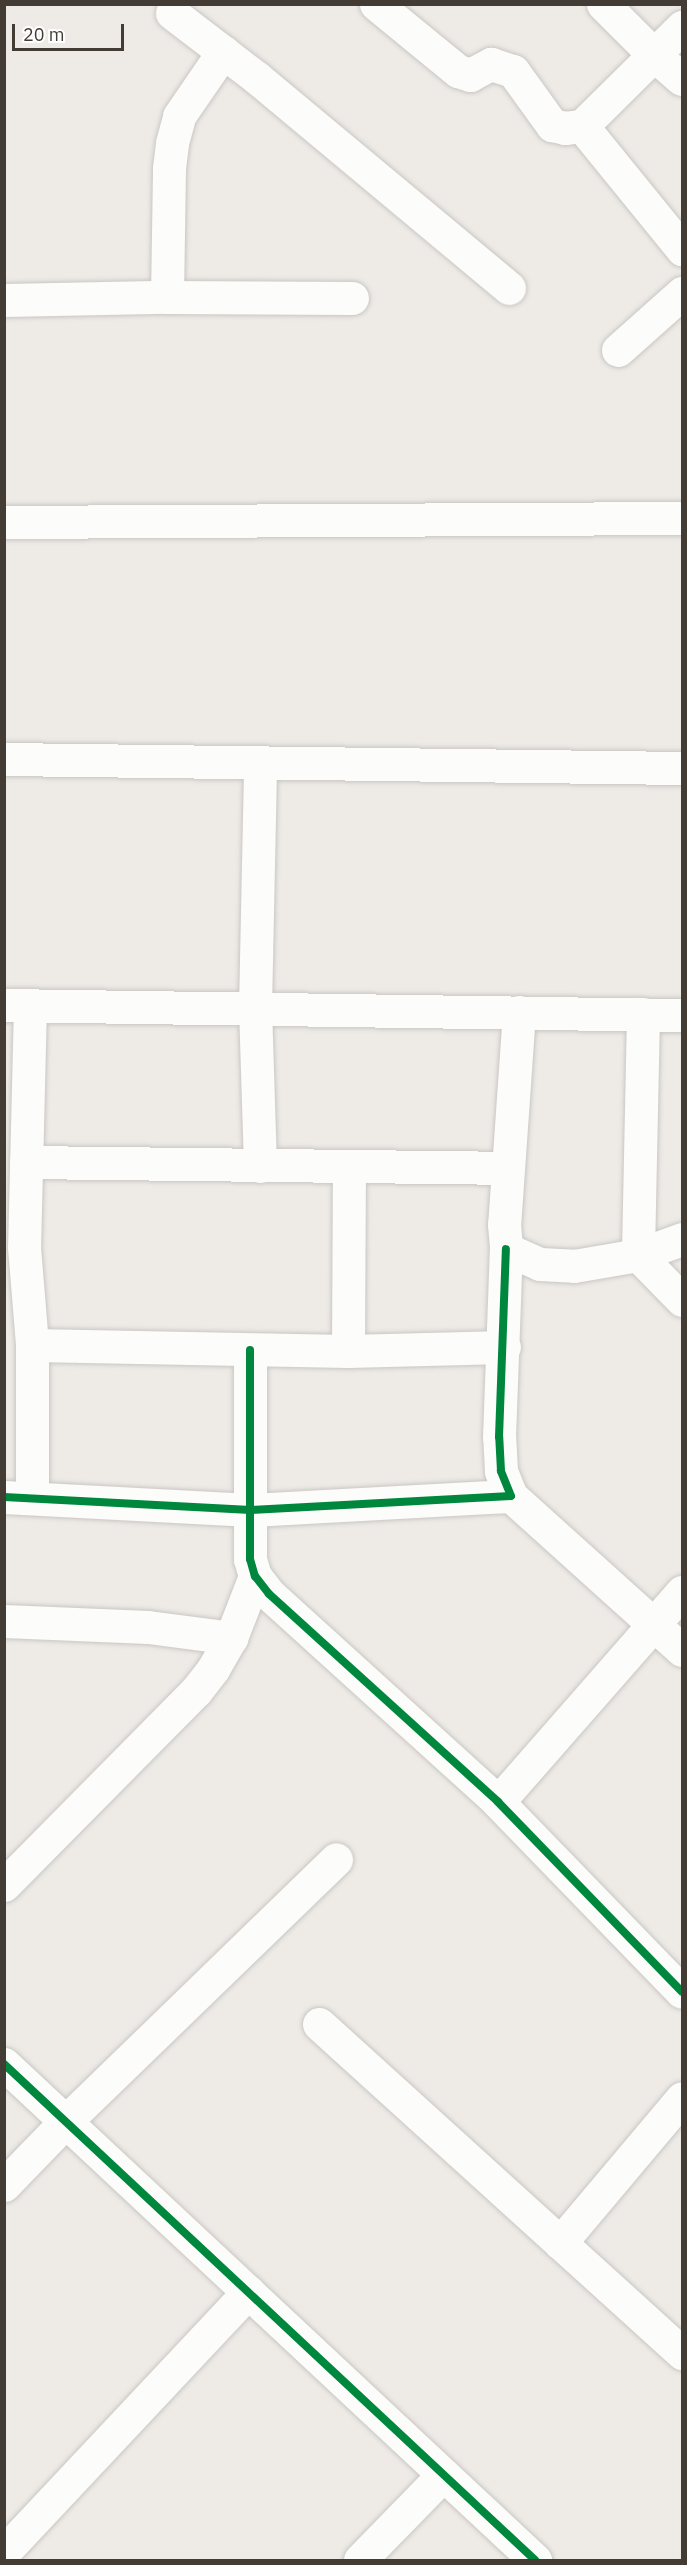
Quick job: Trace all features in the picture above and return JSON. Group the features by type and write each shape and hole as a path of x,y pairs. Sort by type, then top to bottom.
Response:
{"street":[{"path":"376,4 458,71 470,75 491,64 513,71 552,125 565,128 582,126 682,27"},
{"path":"603,4 653,54 682,79"},
{"path":"172,13 223,52 509,288"},
{"path":"167,297 168,168 172,143 179,116 223,52"},
{"path":"582,126 682,249"},
{"path":"618,350 682,293"},
{"path":"4,300 167,297 352,298"},
{"path":"4,522 682,518"},
{"path":"4,759 682,768"},
{"path":"260,763 255,1008 260,1166"},
{"path":"511,1496 251,1510 18,1498 32,1345 14,1247 26,1162 17,1005 682,1015"},
{"path":"519,1012 504,1224 506,1249 504,1347 499,1437 501,1471 511,1496 682,1650"},
{"path":"643,1014 638,1256 682,1300"},
{"path":"26,1162 349,1168 508,1168"},
{"path":"348,1351 349,1168"},
{"path":"506,1249 540,1264 574,1266 638,1256 682,1239"},
{"path":"32,1345 348,1351 504,1347"},
{"path":"250,1350 250,1559 255,1576 269,1594 498,1802 682,1992"},
{"path":"4,1885 196,1691 213,1669 231,1638 255,1576"},
{"path":"498,1802 656,1625 682,1592"},
{"path":"4,1622 148,1627 231,1638"},
{"path":"4,2185 66,2121 336,1858"},
{"path":"319,2024 682,2354"},
{"path":"4,2064 535,2560"},
{"path":"560,2243 682,2098"},
{"path":"4,2552 248,2292"},
{"path":"360,2560 443,2475"}],"cycle path":[{"path":"4,1497 251,1510 511,1496 501,1471 499,1437 506,1249"},
{"path":"250,1350 250,1559 255,1576 269,1594 498,1802 682,1992"},
{"path":"4,2064 535,2560"}]}
